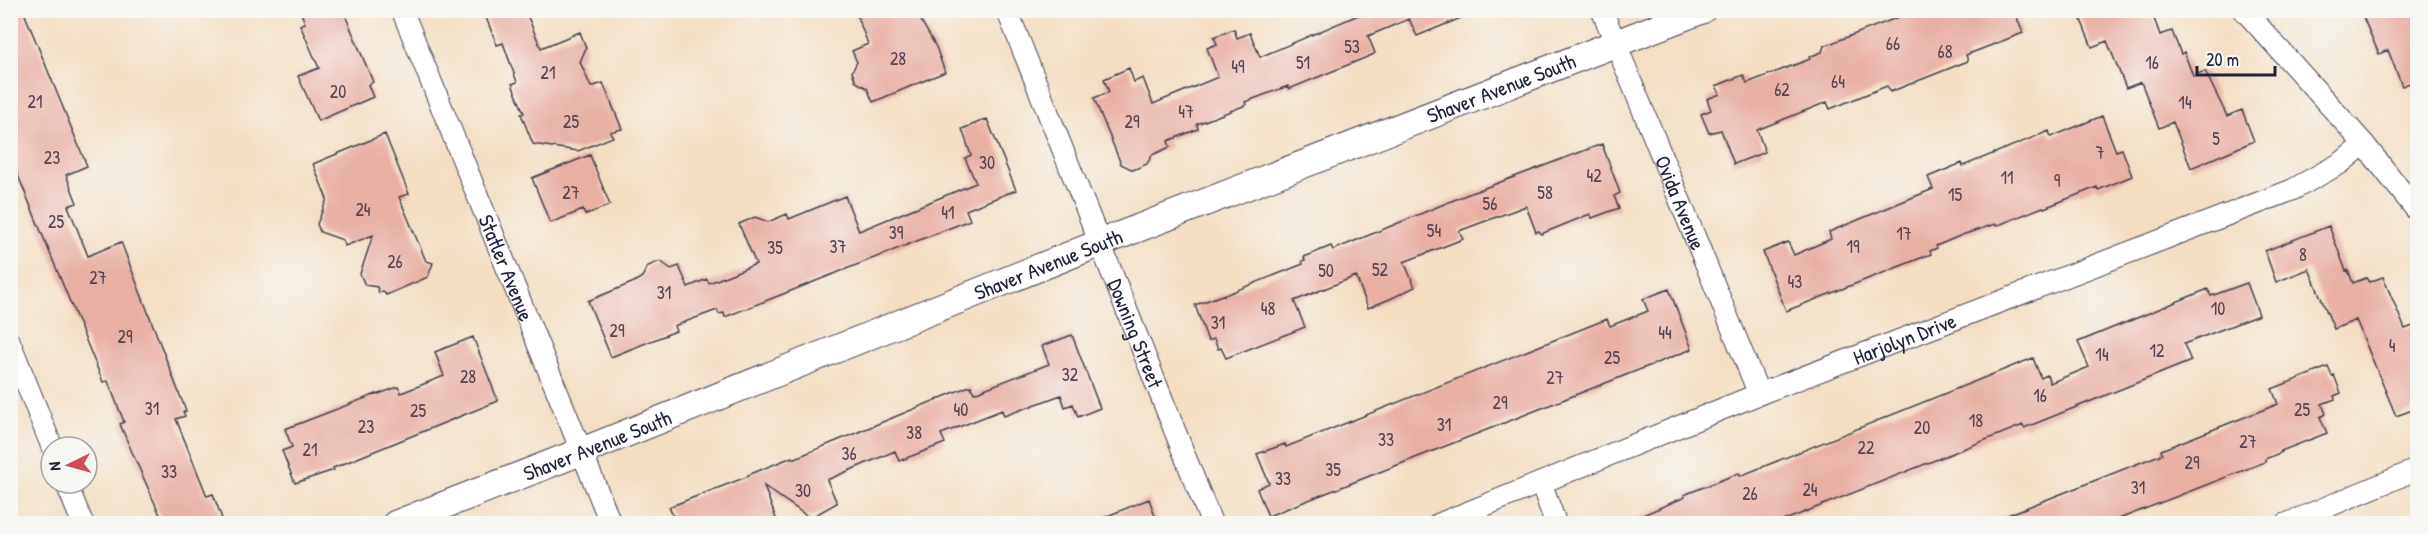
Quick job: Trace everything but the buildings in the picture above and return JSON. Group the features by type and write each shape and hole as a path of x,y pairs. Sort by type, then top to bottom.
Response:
{"street":[{"name":"Statler Avenue","path":"402,10 611,524"},
{"name":"Downing Street","path":"1007,10 1212,524"},
{"name":"Ovida Avenue","path":"1602,10 1760,394"},
{"name":"Shaver Avenue South","path":"396,524 1100,243 1702,10"},
{"path":"2244,10 2364,144 2418,212"},
{"name":"Harjolyn Drive","path":"1439,524 1760,394 2292,190 2341,163 2364,144"},
{"path":"10,343 47,435"},
{"path":"2286,524 2418,469"},
{"path":"1541,483 1556,524"},
{"path":"71,495 83,524"}]}
